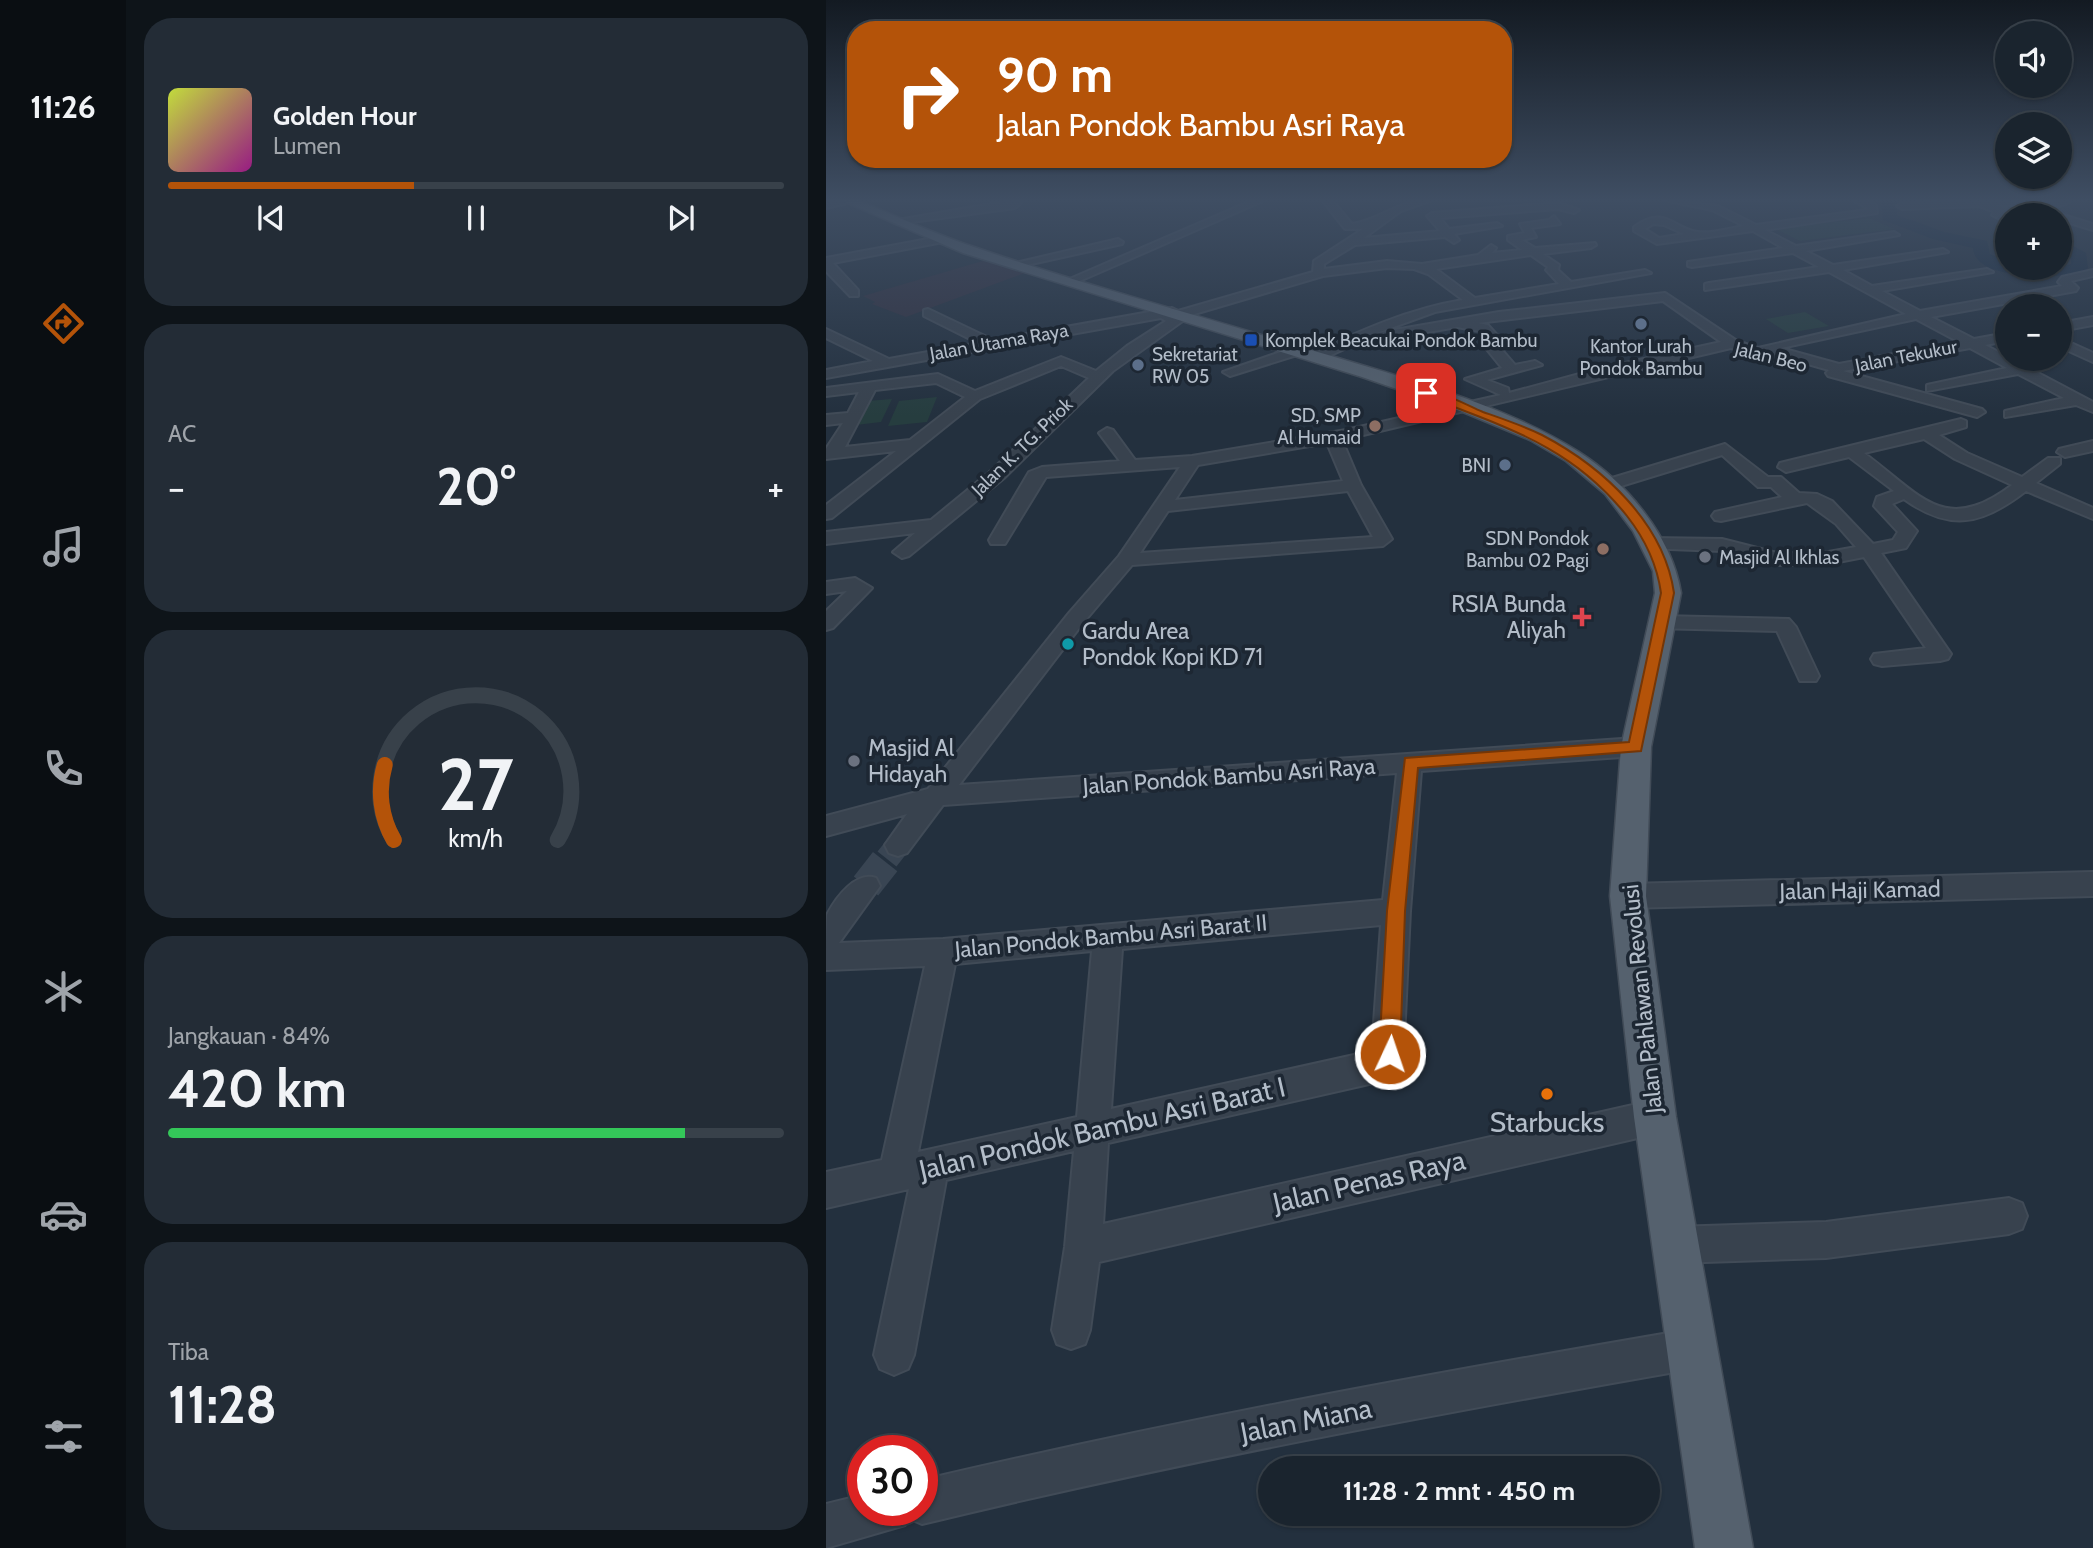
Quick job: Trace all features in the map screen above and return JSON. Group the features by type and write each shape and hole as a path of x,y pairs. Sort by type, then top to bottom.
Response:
{"main road":[{"name":"Jalan Pahlawan Revolusi","path":"1040,272 1464,406 1537,436 1573,457 1608,485 1644,530 1665,571 1668,593 1636,747 1628,895 1655,1116 1724,1548"}],"street":[{"path":"833,272 854,293"},
{"path":"1072,281 1092,272"},
{"path":"1178,314 1328,272"},
{"path":"1431,272 1444,278 1471,300"},
{"path":"1554,272 1567,285"},
{"path":"1709,287 1813,272"},
{"path":"1842,272 1995,355"},
{"path":"1873,289 1985,272"},
{"path":"1354,341 1382,326 1471,300 1645,273"},
{"path":"1921,314 2072,288 2064,282 2066,279 2093,273"},
{"path":"1497,296 1514,314"},
{"path":"1230,372 1354,341 1514,314 1666,297 1732,344"},
{"path":"928,313 1041,368"},
{"name":"Jalan K. TG. Priok","path":"902,552 999,474 1096,376 1178,314"},
{"name":"Jalan Utama Raya","path":"826,374 1178,314"},
{"name":"Jalan Beo","path":"1839,368 1779,353 1764,346 1921,314"},
{"path":"2072,325 2093,321"},
{"path":"1459,323 1483,328 1492,338 1488,342 1511,370"},
{"path":"826,332 885,362"},
{"name":"Jalan Tekukur","path":"1839,368 1995,339"},
{"path":"826,344 842,341"},
{"name":"Jalan Beo","path":"1464,406 1732,344 1977,412"},
{"path":"1021,345 1096,376"},
{"path":"2072,348 2092,357"},
{"path":"826,514 975,396 1061,361"},
{"path":"998,540 1038,474 1129,463 1192,461 1333,438 1464,406 1501,392 1472,379 1535,365"},
{"path":"920,368 975,396"},
{"path":"1932,388 2011,371"},
{"path":"2024,371 2093,408"},
{"path":"826,393 939,378"},
{"path":"830,453 869,388"},
{"path":"2010,414 2078,400"},
{"path":"826,420 854,417"},
{"path":"1786,467 1961,424"},
{"path":"1107,433 1129,463"},
{"path":"1926,434 1954,452 2093,514"},
{"path":"1126,560 1362,543 1383,538 1353,485 1333,438"},
{"path":"830,453 913,444"},
{"path":"1852,452 1942,515 1969,514 1996,505 2060,457 2093,446"},
{"path":"1608,485 1725,449 1764,483 1775,481 1795,499"},
{"path":"898,845 1076,618 1126,560 1165,506 1192,461"},
{"path":"826,489 865,484"},
{"path":"1165,506 1353,485"},
{"path":"1651,544 1722,545 1764,556 1823,559 1899,544 1908,531 1883,506 1883,501 1906,492"},
{"path":"1721,516 1795,499 1812,498 1837,514 1908,603 1940,654 1882,659"},
{"path":"826,538 936,525"},
{"path":"1764,556 1775,581"},
{"path":"826,588 855,584 862,589 826,623"},
{"path":"1661,623 1782,624 1786,627 1808,676"},
{"name":"Jalan Pondok Bambu Asri Raya","path":"826,826 937,796 1636,747"},
{"path":"1396,911 1410,763"},
{"name":"Jalan Haji Kamad","path":"1628,895 2093,884"},
{"path":"826,938 866,886"},
{"name":"Jalan Pondok Bambu Asri Barat II","path":"826,957 943,952 1396,911"},
{"name":"Jalan Pondok Bambu Asri Barat I","path":"826,1190 1378,1066 1387,1061 1390,1054 1396,911"},
{"path":"1071,1330 1083,1247 1108,937"},
{"path":"894,1355 913,1170 943,952"},
{"name":"Jalan Penas Raya","path":"1083,1247 1655,1116"},
{"path":"1675,1245 1826,1240 2009,1216"},
{"name":"Jalan Miana","path":"938,1498 1074,1464 1523,1378 1692,1349"},
{"path":"826,1526 847,1521"}],"shaded area":[{"path":"944,272 1027,272 906,317 872,304 875,302 863,296"}],"green space":[{"path":"1805,312 1829,326 1788,333 1766,319"},
{"path":"937,397 927,422 888,426 899,401"},
{"path":"892,399 881,422 856,425 868,401"}],"tunnel":[{"path":"887,859 898,845"},
{"path":"866,886 888,858"}],"place":[{"name":"Kantor Lurah Pondok Bambu","path":"1641,324"},
{"name":"Komplek Beacukai Pondok Bambu","path":"1251,340"},
{"name":"Sekretariat RW 05","path":"1138,365"},
{"name":"SD, SMP Al Humaid","path":"1375,426"},
{"name":"BNI","path":"1505,465"},
{"name":"SDN Pondok Bambu 02 Pagi","path":"1603,549"},
{"name":"Masjid Al Ikhlas","path":"1705,557"},
{"name":"RSIA Bunda Aliyah","path":"1582,617"},
{"name":"Gardu Area Pondok Kopi KD 71","path":"1068,644"},
{"name":"Masjid Al Hidayah","path":"854,761"},
{"name":"Starbucks","path":"1547,1094"}],"route":[{"path":"1390,1054 1396,911 1410,763 1636,747 1668,593 1665,571 1644,530 1613,489 1573,457 1537,436 1426,393"}]}
